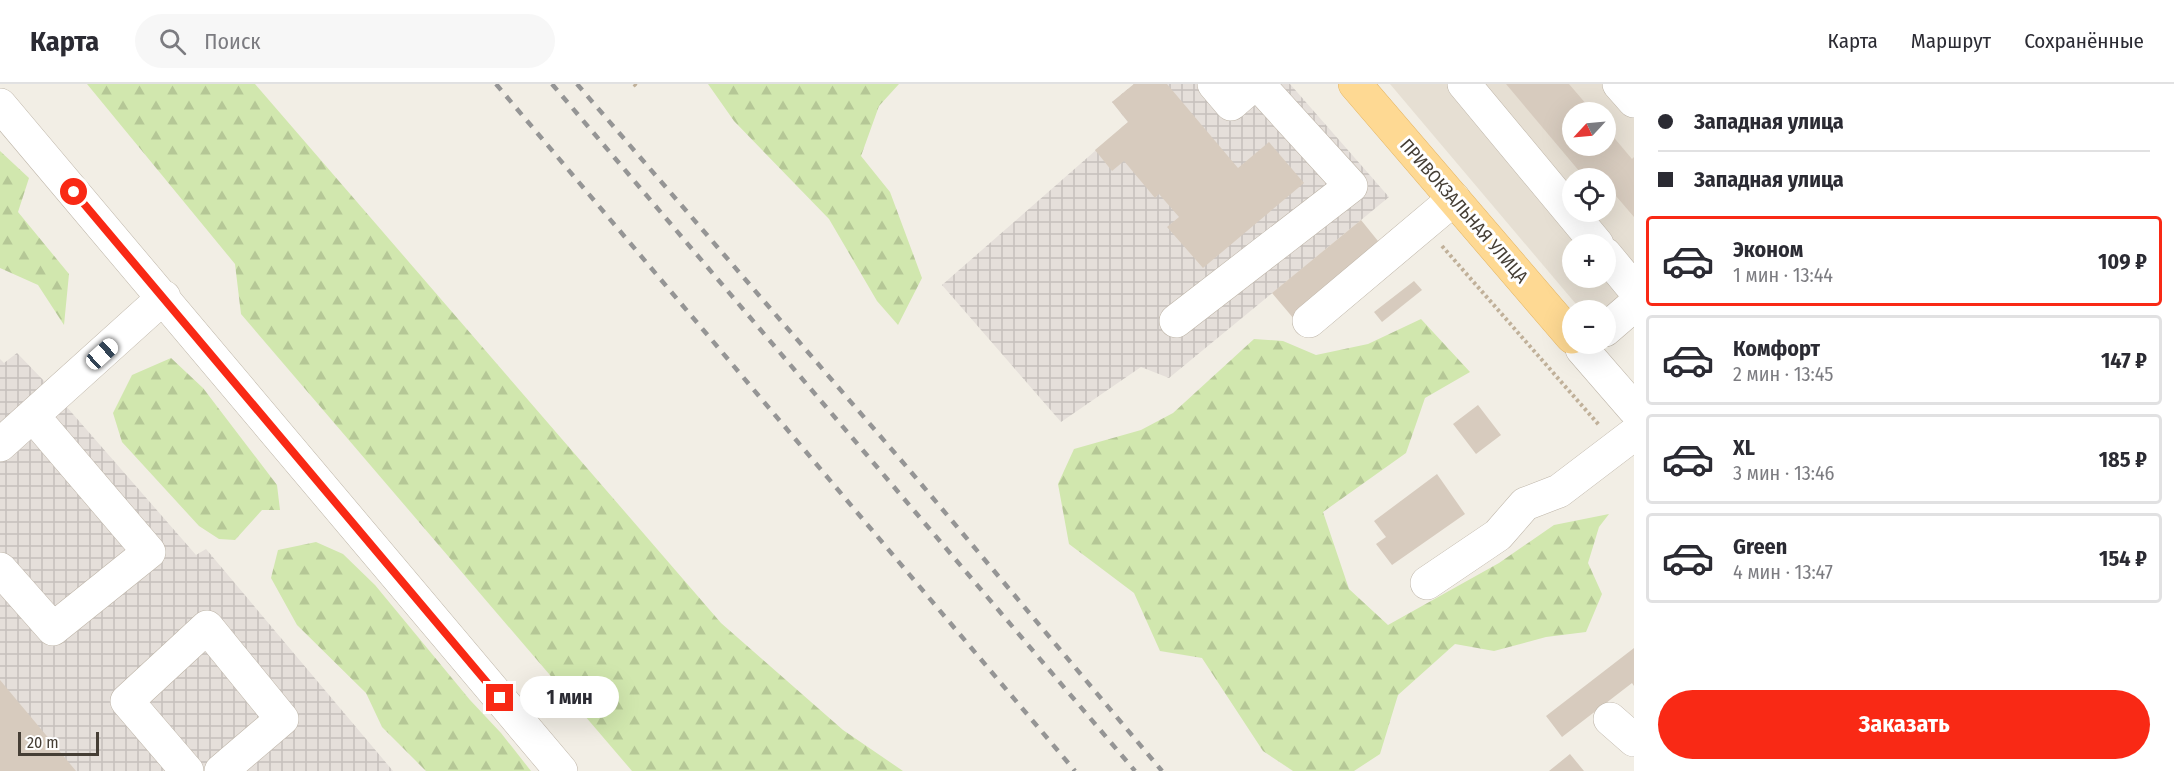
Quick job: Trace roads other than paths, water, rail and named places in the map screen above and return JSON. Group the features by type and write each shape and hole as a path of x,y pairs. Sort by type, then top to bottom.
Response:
{"main road":[{"name":"ПРИВОКЗАЛЬНАЯ УЛИЦА","path":"1355,84 1454,198 1562,316"}],"street":[{"path":"1176,321 1351,186 1256,84 1231,104 1214,84"},
{"path":"1464,84 1589,234"},
{"path":"0,105 561,771"},
{"path":"1309,321 1454,198"},
{"path":"1616,268 1634,290"},
{"path":"0,445 164,297"},
{"path":"1616,318 1634,305"},
{"path":"1594,354 1634,409"},
{"path":"0,569 53,629 149,552 33,416"},
{"path":"1427,583 1498,535 1525,504 1560,491 1626,440"},
{"path":"186,771 127,701 207,627 282,719 220,771"},
{"path":"1610,719 1634,740"}],"railway":[{"path":"496,84 1075,771"},
{"path":"552,84 1135,771"},
{"path":"577,84 906,466 1162,771"}]}
